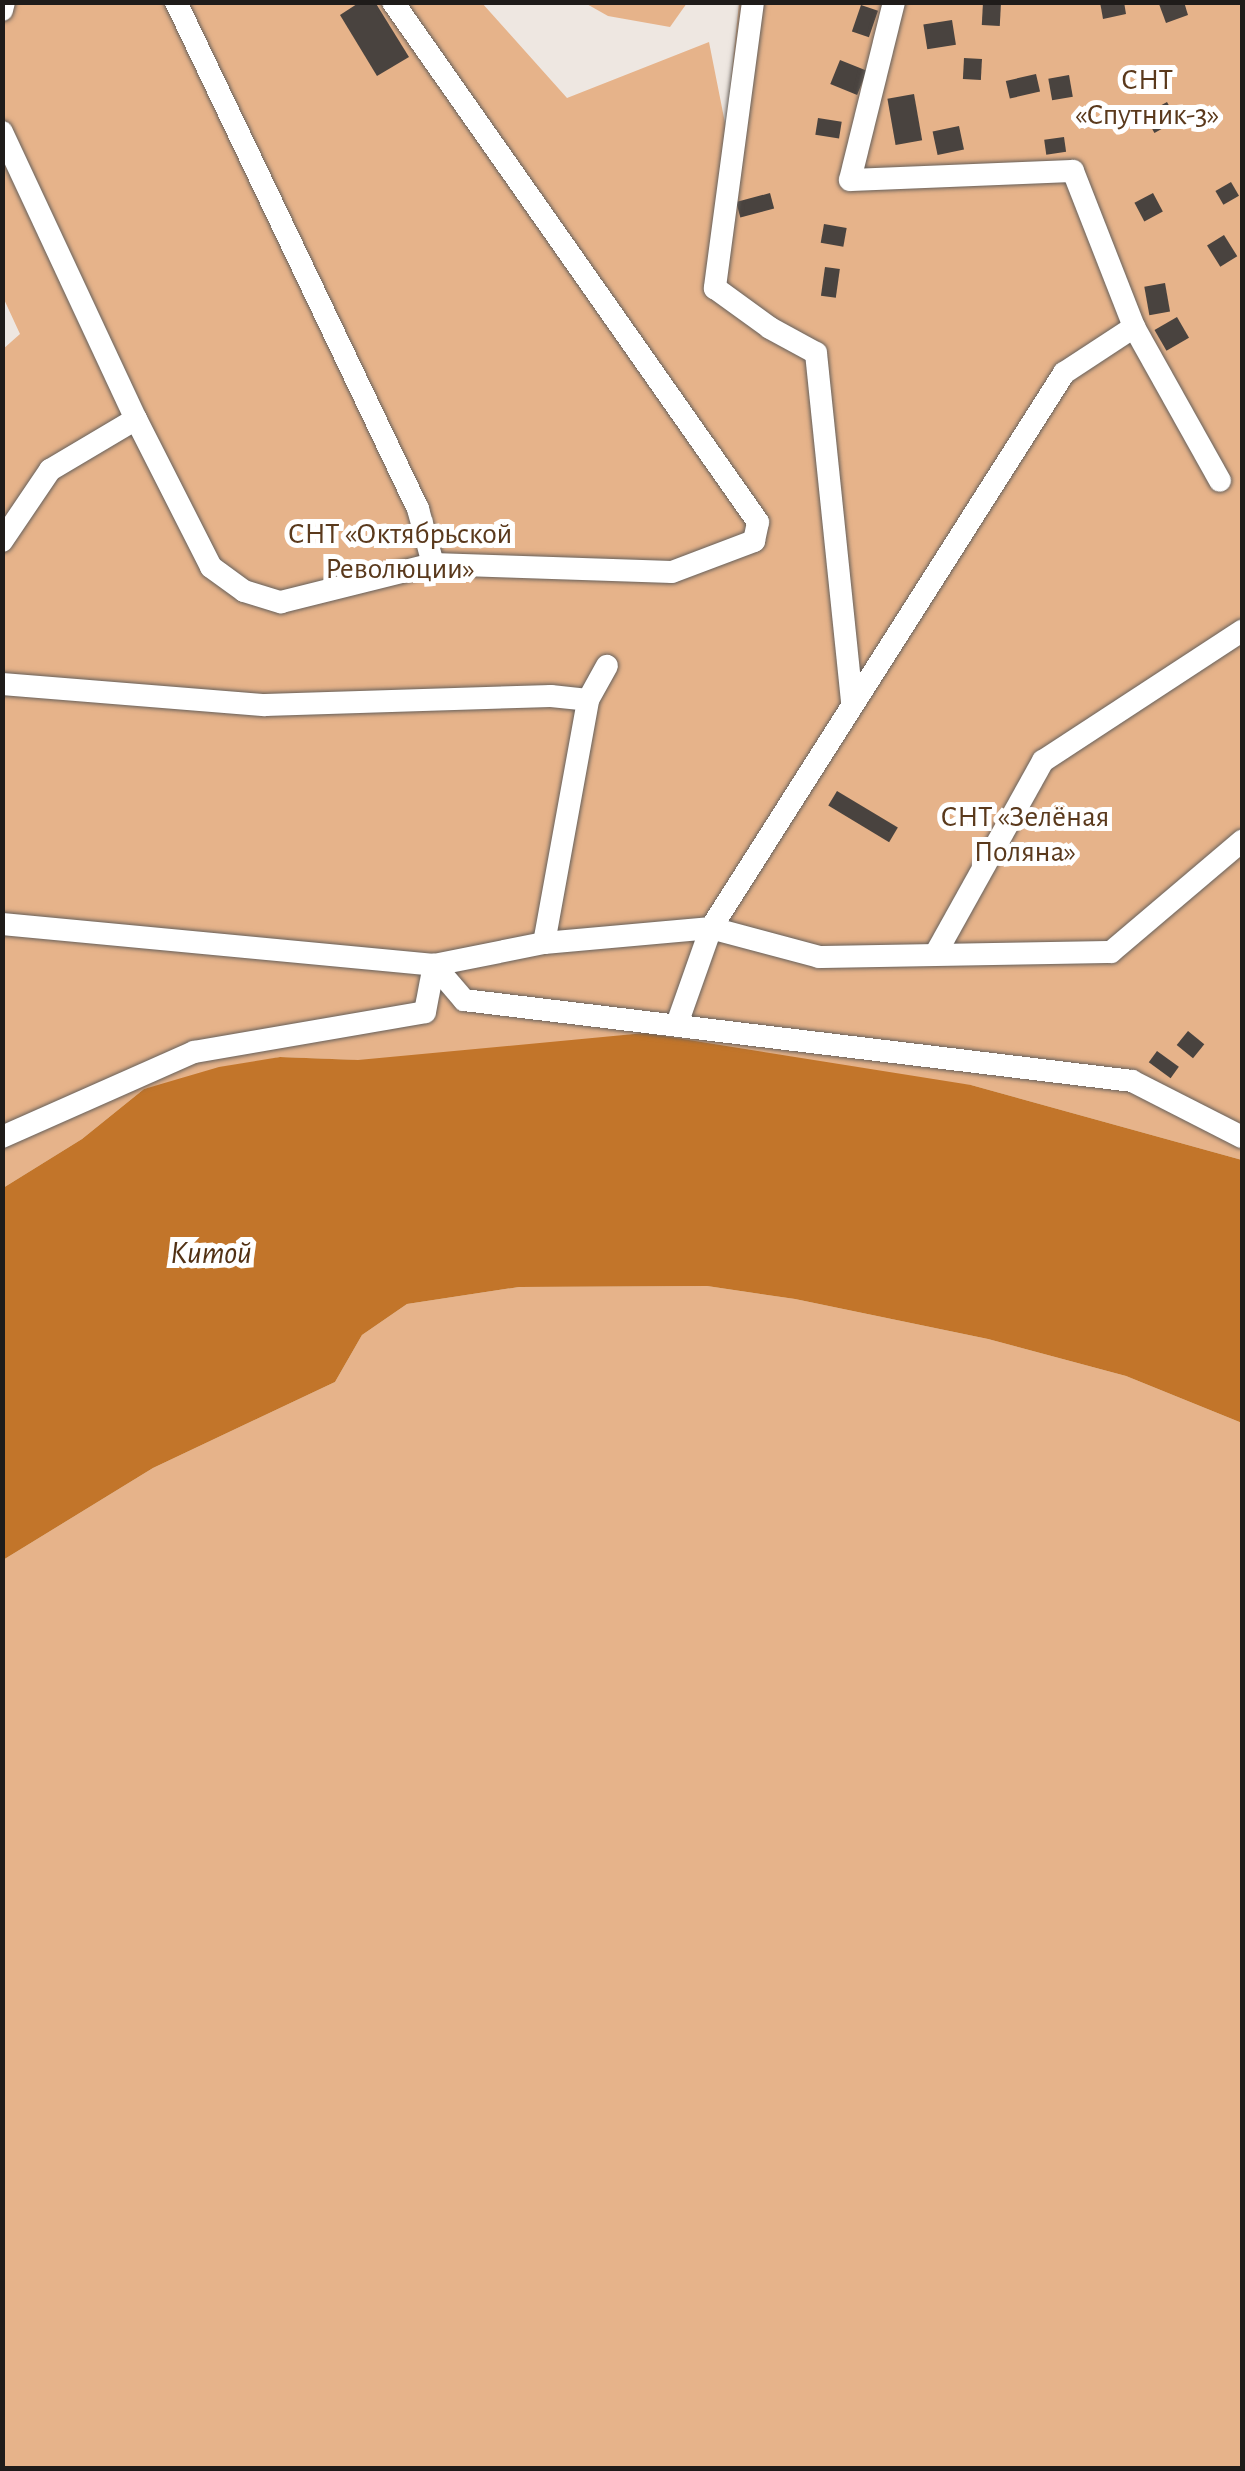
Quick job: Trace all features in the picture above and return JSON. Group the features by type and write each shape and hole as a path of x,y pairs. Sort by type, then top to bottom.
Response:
{"street":[{"path":"2,10 4,2"},
{"path":"176,2 418,509 433,564"},
{"path":"2,132 136,420 211,567 244,591 280,602 433,564 672,572 754,542 758,522 392,2"},
{"path":"754,2 715,288 770,328 816,352 852,701"},
{"path":"894,2 850,180 1073,171 1134,327 1220,481"},
{"path":"678,1024 711,928 1064,373 1134,327"},
{"path":"2,541 50,470 136,420"},
{"path":"936,953 1043,761 1242,632"},
{"path":"544,943 588,700 607,666"},
{"path":"2,684 265,705 551,696 588,700"},
{"path":"2,924 434,965 544,943 711,928 819,957 1111,952 1242,841"},
{"path":"434,965 464,1000 1132,1081 1242,1138"},
{"path":"2,1137 194,1052 425,1012 434,965"}],"green space":[{"path":"3,3 482,3 567,98 709,42 726,128 739,3 1242,3 1242,1160 971,1085 280,1057 144,1089 82,1139 3,1188 2,350 20,334 2,295"},
{"path":"585,3 687,3 670,27 608,16"},
{"path":"707,1286 795,1299 988,1339 1126,1376 1242,1423 1242,2468 3,2468 3,1560 153,1468 335,1382 362,1335 407,1304 519,1287"}],"water":[{"name":"Китой","path":"645,1033 971,1085 1242,1160 1242,1423 1126,1376 988,1339 795,1299 707,1286 519,1287 407,1304 362,1335 335,1382 153,1468 3,1560 3,1188 82,1139 144,1089 219,1067 280,1057 358,1060"}],"building":[{"path":"360,2 375,2 409,57 377,76 340,15"},
{"path":"983,2 1001,3 1000,26 982,25"},
{"path":"1100,2 1124,2 1126,14 1103,19"},
{"path":"1184,2 1188,15 1166,23 1159,4"},
{"path":"861,5 878,11 869,37 852,31"},
{"path":"952,20 956,45 927,49 923,25"},
{"path":"964,58 982,59 981,80 963,79"},
{"path":"840,60 867,71 857,95 830,84"},
{"path":"1036,74 1040,92 1010,99 1006,81"},
{"path":"1069,75 1073,97 1052,100 1048,79"},
{"path":"914,94 922,140 896,145 887,99"},
{"path":"1167,102 1177,120 1154,133 1144,115"},
{"path":"818,118 842,122 839,139 815,135"},
{"path":"959,126 964,149 938,155 933,132"},
{"path":"1064,137 1066,152 1046,155 1044,140"},
{"path":"1231,182 1239,196 1223,205 1215,191"},
{"path":"770,193 774,208 740,218 736,202"},
{"path":"1153,193 1163,212 1144,221 1134,203"},
{"path":"824,224 847,228 843,247 821,243"},
{"path":"1224,235 1237,256 1220,267 1207,246"},
{"path":"825,267 840,269 836,298 821,296"},
{"path":"1165,283 1170,312 1149,315 1144,287"},
{"path":"1177,317 1189,338 1166,351 1154,330"},
{"path":"837,791 898,828 889,842 828,806"},
{"path":"1188,1031 1204,1044 1193,1058 1177,1045"},
{"path":"1157,1051 1179,1067 1171,1078 1149,1062"}],"park label":[{"name":"СНТ «Спутник-3»","path":"1147,97"},
{"name":"СНТ «Октябрьской Революции»","path":"400,551"},
{"name":"СНТ «Зелёная Поляна»","path":"1025,834"}]}
